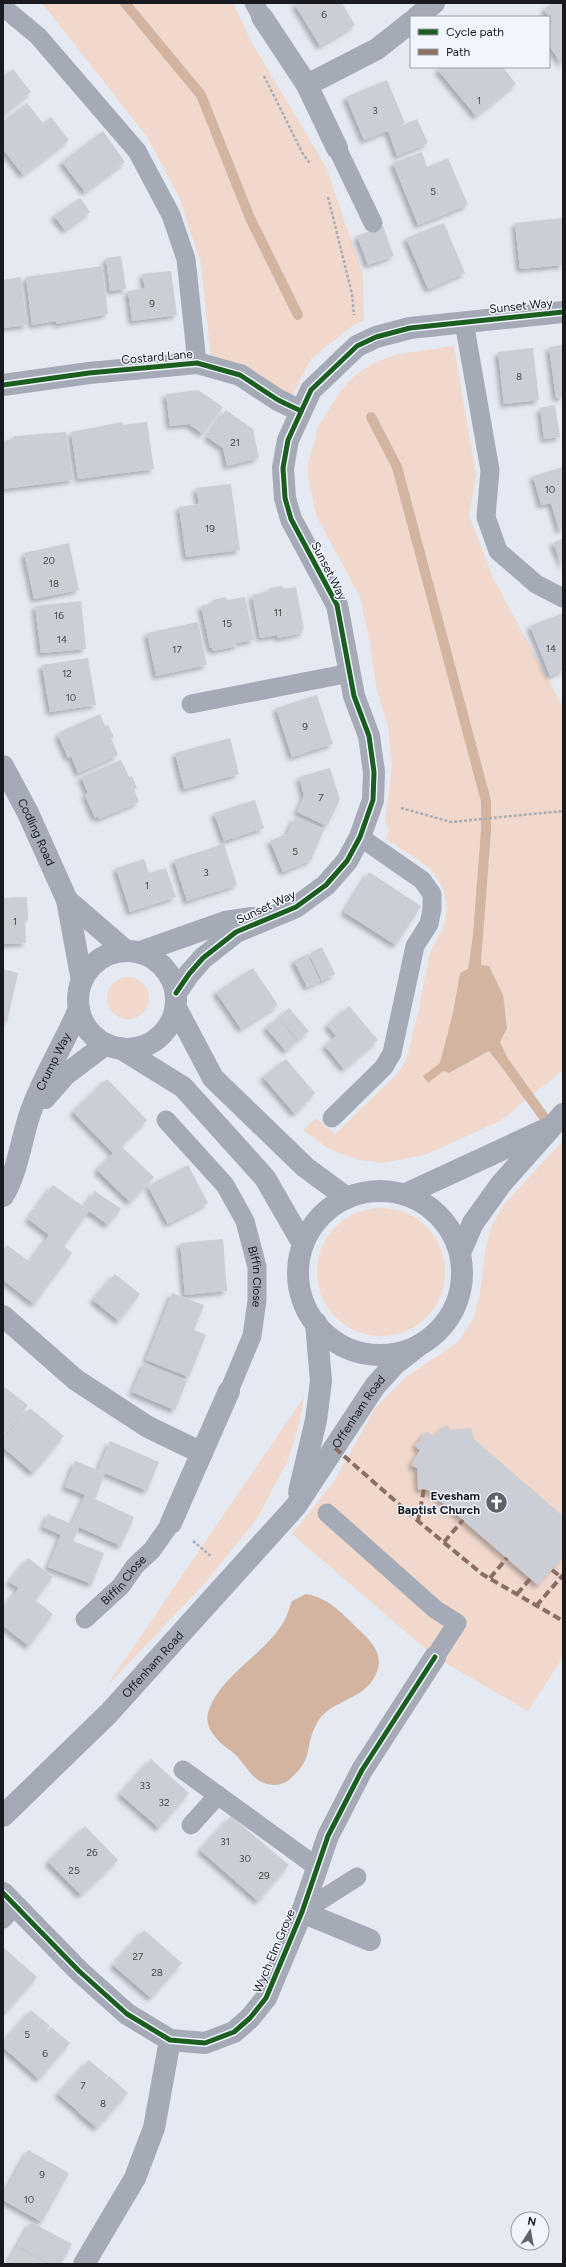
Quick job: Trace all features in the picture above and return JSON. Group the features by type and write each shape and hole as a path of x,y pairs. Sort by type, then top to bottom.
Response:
{"main road":[{"path":"406,1194 557,1120"},
{"path":"460,1253 473,1223 501,1184 557,1120"},
{"path":"418,1346 391,1354 363,1354 336,1343 316,1323 304,1306 299,1286 298,1264 303,1244 313,1225 328,1209 347,1198 366,1192 386,1190 406,1194 430,1207 449,1227 460,1253"},
{"name":"Offenham Road","path":"3,1816 109,1713 296,1506 375,1386 395,1364 440,1330 456,1307 463,1280 460,1253"},
{"name":"Offenham Road","path":"296,1506 316,1420 321,1381 316,1323"}],"street":[{"path":"419,16 434,3"},
{"path":"258,10 307,85 337,148"},
{"path":"307,85 377,50 410,23"},
{"name":"Sunset Way","path":"176,1001 189,974 203,958 236,932 296,907 326,885 347,861 360,837 373,800 374,772 369,736 354,696 337,605 291,519 285,498 283,468 288,440 311,390 357,346 376,337 410,328 563,312"},
{"name":"Costard Lane","path":"3,385 89,373 197,363 240,375 278,400 301,411"},
{"name":"Codling Road","path":"3,766 28,813 67,900 82,981"},
{"name":"Codling Road","path":"67,900 133,952"},
{"name":"Sunset Way","path":"133,952 225,922 280,913"},
{"path":"303,1244 265,1178 183,1087 93,1035 84,1023 79,1009 78,995 82,981 89,969 99,959 112,953 133,952 154,958 164,967 172,980 176,1001 213,1078 305,1167 347,1198"},
{"path":"113,1046 135,1048 150,1043 166,1028 176,1001"},
{"name":"Crump Way","path":"3,1196 15,1168 21,1142 33,1104 79,1009"},
{"name":"Crump Way","path":"30,1116 65,1075 113,1046"},
{"path":"3,1316 76,1380 148,1427 202,1452"},
{"name":"Biffin Close","path":"171,1522 229,1391"},
{"name":"Wych Elm Grove","path":"7,1906 127,2014 170,2040 205,2044 234,2032 250,2018 266,1998 302,1912 328,1836 362,1770 435,1657"},
{"path":"302,1912 370,1940"},
{"path":"84,2264 135,2178 154,2128 170,2040"}],"lane":[{"path":"3,7 38,36 137,151 171,215 186,259 197,363"},
{"path":"337,148 373,223"},
{"path":"464,322 490,470 486,517 498,551 536,584 563,598"},
{"path":"191,704 350,673"},
{"path":"332,1118 384,1067 392,1053 415,946 429,924 432,909 432,894 422,880 360,837"},
{"name":"Biffin Close","path":"166,1120 225,1185 245,1221 257,1266 257,1300 252,1336 229,1391"},
{"path":"327,1513 436,1610 457,1623 435,1657"},
{"name":"Biffin Close","path":"85,1619 121,1586 135,1566 152,1550 171,1522"},
{"path":"184,1770 317,1868"},
{"path":"191,1825 218,1795"},
{"path":"302,1912 357,1877"}],"path":[{"path":"263,73 309,162 337,148"},
{"path":"328,196 352,294 357,346"},
{"path":"373,800 451,822 563,811"},
{"path":"171,1522 234,1575"}],"shaded area":[{"path":"42,3 233,3 252,43 326,167 363,274 364,320 355,324 311,359 288,404 212,367 201,264 179,197 148,138"},
{"path":"454,346 476,476 469,515 493,578 563,707 563,1070 500,1121 425,1155 382,1163 355,1159 329,1149 303,1130 316,1118 335,1134 399,1072 407,1058 418,1013 430,952 443,929 447,907 443,888 431,869 386,839 389,827 385,823 392,767 388,725 377,692 370,643 360,597 316,515 307,469 318,427 339,393 354,376 374,363 399,354"},
{"path":"473,935 482,936 481,965 489,966 503,995 507,1028 500,1042 508,1059 501,1066 489,1051 449,1073 443,1071 428,1083 423,1076 440,1063 453,1013 460,973 468,969"},
{"path":"124,977 132,977 140,980 146,986 149,998 146,1010 140,1016 132,1019 124,1019 116,1016 110,1010 107,1002 107,994 110,986 116,980"},
{"path":"563,1141 563,1657 528,1711 435,1657 292,1534 335,1480 375,1408 405,1378 459,1341 473,1319 479,1299 486,1247 492,1225 505,1203"},
{"path":"381,1208 405,1213 426,1227 440,1248 445,1272 440,1296 426,1317 405,1331 381,1336 357,1331 336,1317 322,1296 317,1272 322,1248 336,1227 357,1213"},
{"path":"304,1397 298,1429 287,1462 256,1520 205,1583 106,1687"},
{"path":"306,1594 321,1598 334,1606 372,1643 378,1654 378,1667 376,1674 363,1690 329,1710 322,1716 312,1733 306,1759 298,1771 284,1783 275,1785 266,1784 254,1777 236,1755 217,1739 208,1724 208,1713 214,1700 231,1677 274,1635 284,1621 292,1601"}],"building":[{"path":"294,3 342,3 355,25 320,46"},
{"path":"553,3 563,3 563,65 550,47 550,24 557,19 552,22 550,16 548,16 544,9"},
{"path":"440,68 504,68 516,84 476,116 438,70"},
{"path":"13,69 31,92 3,114 3,73 5,75"},
{"path":"387,80 405,123 395,128 417,119 428,143 397,156 388,131 364,140 346,97"},
{"path":"27,103 43,123 51,117 69,140 23,175 3,149 3,122"},
{"path":"103,131 125,162 85,192 62,162"},
{"path":"422,152 427,167 448,158 468,205 418,225 393,163"},
{"path":"80,198 90,212 65,230 54,216"},
{"path":"563,218 563,265 520,269 515,223"},
{"path":"444,223 465,273 428,289 406,238"},
{"path":"383,226 394,256 368,265 357,236"},
{"path":"121,256 126,289 110,291 106,258"},
{"path":"102,266 108,314 57,324 56,321 32,325 26,277"},
{"path":"171,271 177,315 132,321 128,291 145,288 142,274"},
{"path":"21,277 27,325 3,328 3,280"},
{"path":"563,345 563,397 556,398 549,347"},
{"path":"533,348 539,400 504,404 498,352"},
{"path":"198,390 223,407 203,434 189,424 170,426 166,394"},
{"path":"555,405 560,437 544,439 540,408"},
{"path":"226,410 253,429 259,458 227,466 223,448 207,437"},
{"path":"122,422 123,425 147,422 154,469 78,479 71,432"},
{"path":"66,432 73,480 3,489 3,441 14,439 14,436"},
{"path":"563,467 563,529 559,530 551,503 541,505 533,476"},
{"path":"231,484 240,550 186,557 179,507 199,504 196,488"},
{"path":"563,538 563,567 553,543"},
{"path":"69,543 79,590 34,599 24,553"},
{"path":"282,586 283,589 296,587 304,629 302,630 303,633 278,638 277,635 260,638 252,595 270,591 269,588"},
{"path":"226,597 227,600 245,597 254,640 237,643 237,646 213,651 212,648 210,648 201,606 214,603 213,600"},
{"path":"81,601 86,649 41,653 35,606"},
{"path":"563,613 563,670 550,676 530,626"},
{"path":"198,622 207,665 156,676 147,633"},
{"path":"88,658 96,705 50,712 42,665"},
{"path":"317,695 333,744 292,757 276,708"},
{"path":"100,714 105,726 108,725 114,737 111,738 118,755 78,773 71,756 68,758 58,735 61,734 60,732"},
{"path":"230,738 239,774 184,789 175,753"},
{"path":"121,760 129,777 132,776 137,788 134,789 139,802 99,819 98,816 95,818 85,795 88,793 81,777"},
{"path":"330,768 340,799 327,826 297,812 304,796 299,777"},
{"path":"255,800 264,828 224,841 214,813"},
{"path":"295,817 324,830 311,860 283,872 270,841 287,834"},
{"path":"224,844 237,885 187,901 174,860"},
{"path":"144,859 149,873 166,868 176,897 130,912 116,868"},
{"path":"369,872 421,906 396,945 344,912"},
{"path":"27,897 28,920 25,921 26,943 3,944 3,898"},
{"path":"322,947 335,974 322,981 309,954"},
{"path":"307,954 320,981 307,987 294,961"},
{"path":"253,968 278,1005 241,1029 216,992"},
{"path":"3,969 18,973 7,1022 3,1021"},
{"path":"349,1006 378,1040 344,1069 325,1046 336,1036 327,1025"},
{"path":"289,1008 309,1031 298,1040 278,1018"},
{"path":"277,1018 297,1041 286,1051 266,1028"},
{"path":"286,1059 315,1093 295,1114 263,1077"},
{"path":"107,1079 147,1120 121,1146 154,1177 130,1202 97,1170 113,1153 73,1112"},
{"path":"188,1165 208,1203 168,1224 148,1186"},
{"path":"53,1185 84,1207 95,1191 121,1209 108,1225 89,1211 64,1246 72,1253 34,1304 3,1280 3,1250 7,1245 30,1262 49,1235 28,1219"},
{"path":"223,1239 227,1291 185,1295 180,1243"},
{"path":"115,1274 140,1294 119,1321 93,1300"},
{"path":"172,1293 204,1305 194,1330 206,1335 189,1377 146,1360"},
{"path":"144,1363 187,1381 175,1410 132,1392"},
{"path":"3,1386 28,1405 3,1437"},
{"path":"30,1408 64,1436 33,1473 3,1447 3,1440"},
{"name":"Evesham Baptist Church","path":"447,1425 451,1430 471,1428 474,1439 563,1516 563,1557 538,1585 428,1490 418,1489 417,1468 411,1465 420,1450 415,1446 427,1431 433,1436"},
{"path":"110,1441 159,1462 147,1491 105,1473 95,1499 134,1517 121,1546 79,1527 73,1541 104,1553 92,1584 48,1567 61,1535 43,1527 48,1514 72,1524 85,1495 65,1487 75,1461 98,1470"},
{"path":"28,1558 53,1577 35,1600 53,1614 29,1646 3,1626 3,1609 19,1588 9,1582"},
{"path":"151,1759 189,1793 159,1828 120,1794"},
{"path":"231,1816 289,1865 258,1901 200,1850"},
{"path":"85,1826 118,1860 81,1895 48,1862"},
{"path":"144,1930 182,1963 151,1998 113,1965"},
{"path":"3,1947 37,1977 6,2012 3,2009"},
{"path":"31,2010 50,2026 20,2062 3,2047 3,2042"},
{"path":"51,2027 70,2043 39,2079 20,2062"},
{"path":"89,2060 108,2076 78,2111 58,2094"},
{"path":"109,2076 128,2093 97,2128 78,2112"},
{"path":"28,2150 69,2173 42,2222 3,2200 3,2196"},
{"path":"31,2222 72,2244 61,2264 50,2264 17,2246"},
{"path":"17,2247 48,2264 7,2264"}],"waterway":[{"path":"125,3 201,95 250,218 298,315"},
{"path":"371,417 397,467 486,801 486,830 477,949"},
{"path":"497,1052 551,1127"}],"marked path":[{"path":"335,1448 418,1521 482,1574 563,1621"},
{"path":"418,1521 424,1489"},
{"path":"444,1542 463,1520"},
{"path":"490,1578 507,1558"},
{"path":"552,1570 561,1577"},
{"path":"536,1606 563,1575"},
{"path":"517,1594 530,1579"}],"cycle path":[{"path":"176,993 189,974 203,958 236,932 296,907 326,885 347,861 360,837 373,800 374,772 369,736 354,696 337,605 291,519 285,498 283,468 288,440 311,390 357,346 376,337 410,328 563,312"},
{"path":"3,385 89,373 197,363 240,375 278,400 301,411"},
{"path":"3,1893 79,1971 127,2014 170,2040 205,2043 234,2032 250,2018 266,1998 302,1912 328,1836 362,1770 435,1657"}],"place":[{"name":"Evesham Baptist Church","path":"496,1503"}]}
